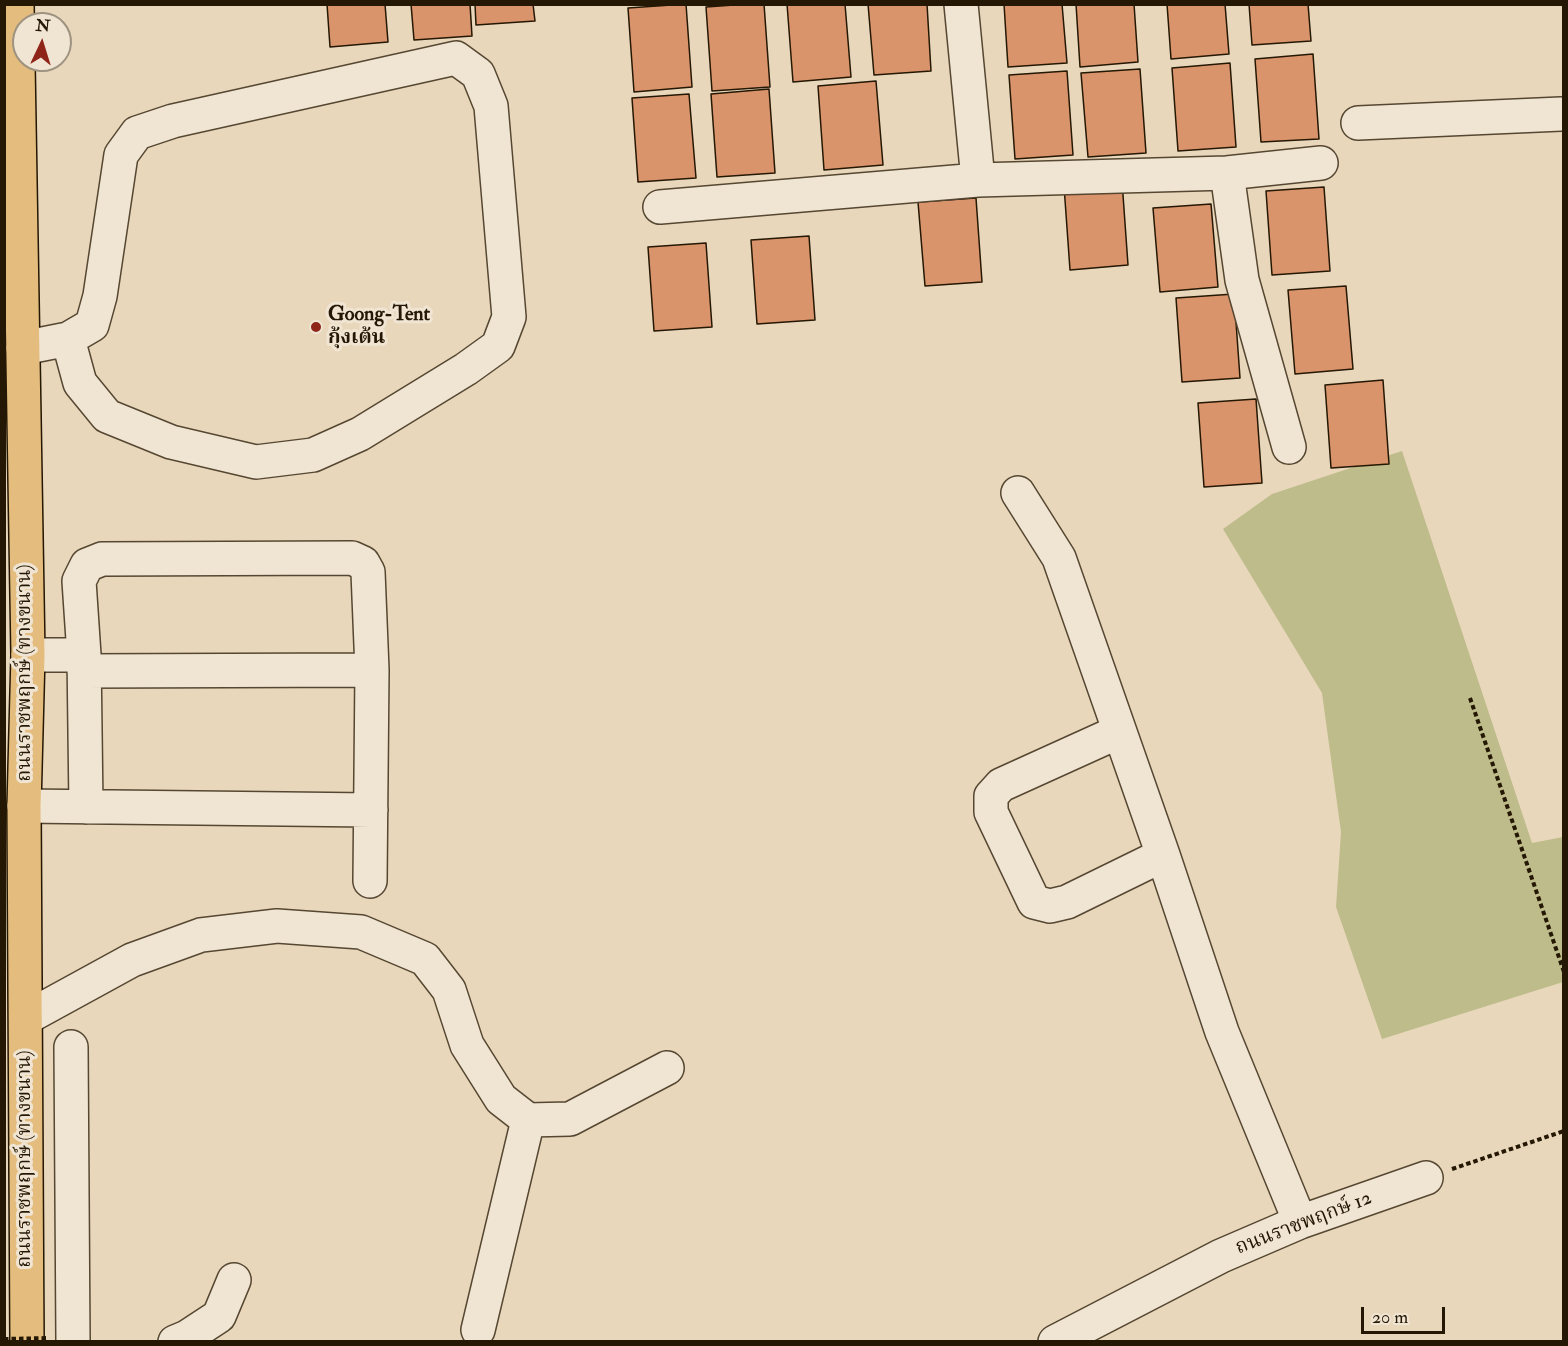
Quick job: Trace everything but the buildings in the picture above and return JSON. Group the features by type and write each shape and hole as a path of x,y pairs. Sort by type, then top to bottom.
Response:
{"main road":[{"path":"17,4 23,348"},
{"name":"ถนนราชพฤกษ์ (ทางขนาน)","path":"23,348 16,646 24,806 25,1298 49,1340"}],"street":[{"path":"961,4 978,180"},
{"path":"23,348 68,339 92,325 100,296 121,155 137,133 173,121 456,57 478,74 491,105 509,317 498,346 466,369 360,434 313,455 256,462 171,442 107,416 80,382 68,339"},
{"path":"1358,123 1562,109"},
{"path":"660,207 978,180 1227,173 1321,163"},
{"path":"1227,173 1242,280 1289,447"},
{"path":"1018,493 1059,558 1222,1032 1300,1222"},
{"path":"86,807 84,663 79,581 87,565 102,559 352,558 363,562 369,572 372,670 370,881"},
{"path":"16,646 84,663 372,670"},
{"path":"1119,732 1001,785 991,796 991,812 1034,902 1050,906 1067,902 1163,855"},
{"path":"24,806 371,810"},
{"path":"26,1018 132,960 201,935 277,926 361,932 424,958 448,990 467,1045 501,1099 528,1120 570,1119 667,1068"},
{"path":"49,1340 71,1047"},
{"path":"477,1330 528,1120"},
{"name":"ถนนราชพฤกษ์ 12","path":"1055,1341 1221,1256 1300,1222 1426,1178"},
{"path":"175,1341 187,1337 219,1316 234,1280"}],"path":[{"path":"1470,698 1563,972"},
{"path":"1426,1178 1563,1131"},
{"path":"4,1339 49,1340"}],"shaded area":[{"path":"1402,451 1532,843 1563,837 1563,982 1382,1039 1336,907 1341,832 1322,693 1223,529 1272,494"}],"place":[{"name":"Goong-Tent กุ้งเต้น","path":"316,327"}]}
